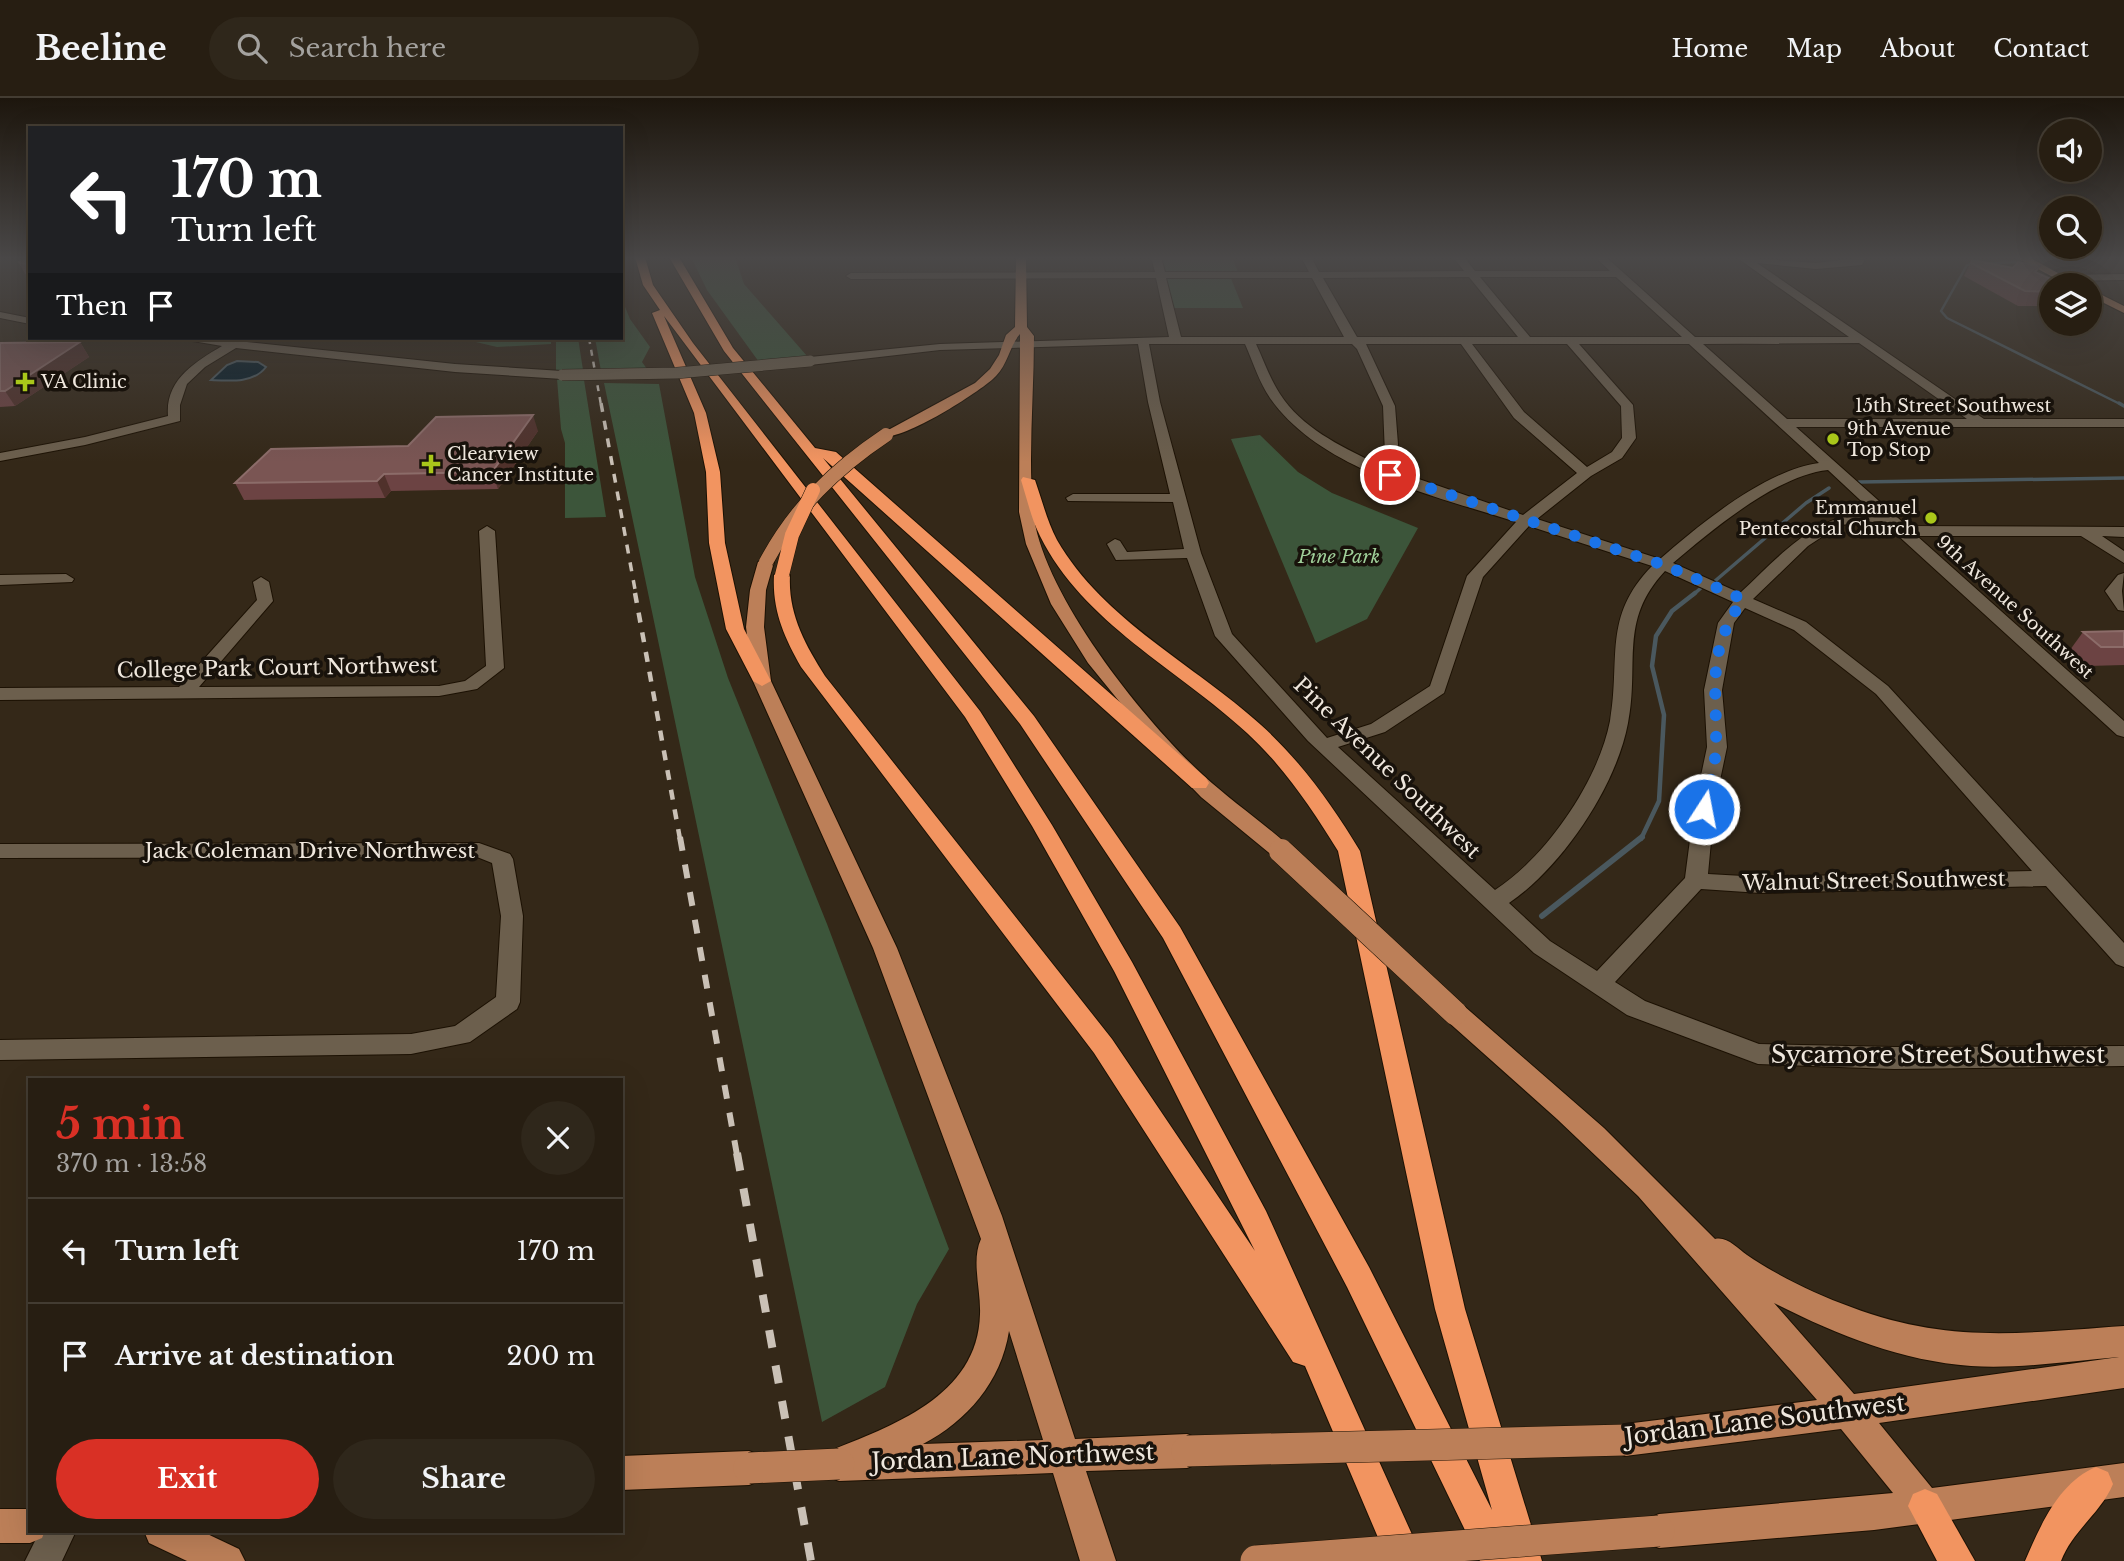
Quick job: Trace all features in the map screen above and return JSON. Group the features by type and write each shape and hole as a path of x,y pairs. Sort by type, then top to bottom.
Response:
{"highway":[{"path":"661,325 700,413 713,472 718,543 735,629 762,681"},
{"path":"676,325 973,715 1042,824 1124,968 1256,1220 1405,1561"},
{"path":"713,325 727,349 1027,720 1172,933 1358,1278 1499,1561"},
{"path":"810,451 831,455 1199,783"},
{"path":"1028,480 1051,544 1089,593 1153,651 1241,717 1316,797 1349,851 1450,1309 1524,1561"},
{"path":"813,490 774,568 789,633 818,679 1103,1046 1337,1402"},
{"path":"2043,1561 2056,1530 2110,1482"},
{"path":"1925,1506 1957,1561"}],"main road":[{"path":"813,490 886,435 979,386 1004,360 1012,335 1021,328 1028,336 1026,512 1031,538 1053,594 1085,646 1131,706 1199,783 1282,851 1455,1013 1568,1112 1672,1212 1734,1264 1848,1323 1893,1338 1945,1348 1996,1351 2124,1341"},
{"path":"774,568 758,590 755,627 762,681 886,948 988,1216 1098,1561"},
{"path":"1672,1212 1848,1411 1925,1506"},
{"path":"839,1464 908,1437 951,1410 979,1371 991,1345 995,1305 988,1216"},
{"name":"Jordan Lane Southwest","path":"1404,1445 1625,1440 1724,1429 2124,1372"},
{"name":"Jordan Lane Northwest","path":"623,1473 1065,1454 1404,1445"},
{"path":"1256,1561 1659,1531 1925,1506 2110,1482"},
{"path":"0,1526 28,1525"},
{"path":"164,1533 227,1561"}],"street":[{"path":"1172,325 1176,342"},
{"path":"1343,325 1349,337 1362,347 1389,406 1392,457 1375,467"},
{"path":"1514,325 1528,342"},
{"name":"9th Avenue Southwest","path":"1675,325 2124,731"},
{"path":"1837,325 1983,424"},
{"path":"199,340 456,368 562,375 677,373 920,348 1028,344 1858,340"},
{"name":"Pine Avenue Southwest","path":"1143,342 1154,402 1193,553 1224,636 1324,745 1542,947 1600,984"},
{"path":"1465,342 1519,415 1586,473"},
{"path":"1324,745 1378,728 1438,689 1475,576 1526,520 1586,473 1617,455 1629,438 1627,405 1571,342"},
{"path":"1250,343 1274,395 1290,415 1330,446 1395,478 1664,565 1800,626 1882,690 2124,958"},
{"path":"0,457 85,441 175,418 172,405 181,384 206,360 234,344"},
{"name":"15th Street Southwest","path":"1783,423 2124,423"},
{"path":"1556,448 1587,454 1617,455"},
{"path":"1494,902 1533,874 1577,814 1609,757 1619,723 1622,634 1636,597 1678,549 1724,516 1805,470 1829,466"},
{"path":"1073,498 1179,498"},
{"path":"1600,984 1696,881 1704,809 1717,747 1713,690 1726,623 1743,599 1795,549 1835,522 1853,517 1884,516"},
{"name":"College Park Court Northwest","path":"0,694 439,691 471,685 495,668 487,531"},
{"path":"1900,531 2124,532"},
{"path":"2085,532 2124,558"},
{"path":"1115,544 1122,557 1193,553"},
{"path":"2124,578 2113,592 2124,606"},
{"path":"0,580 66,579"},
{"path":"186,692 265,601 261,582"},
{"name":"Jack Coleman Drive Northwest","path":"0,851 479,850 502,859 512,916 508,1002 461,1035 411,1044 0,1050"},
{"name":"Walnut Street Southwest","path":"1696,881 1761,885 2052,878"},
{"name":"Sycamore Street Southwest","path":"1600,984 1636,1008 1758,1054 1894,1058 2124,1056"},
{"path":"43,1561 58,1533"}],"green space":[{"path":"623,325 634,325 650,347 642,362 647,369 601,371 595,340 623,340"},
{"path":"732,325 780,325 807,356 759,362"},
{"path":"467,340 551,340 551,344 497,347"},
{"path":"556,340 578,340 583,370 556,370"},
{"path":"557,379 584,380 606,517 565,518 565,443 561,429"},
{"path":"604,383 659,384 695,577 728,678 827,924 949,1249 917,1304 885,1387 822,1422"},
{"name":"Pine Park","path":"1260,435 1298,472 1332,493 1418,528 1367,619 1316,643 1231,439"}],"water":[{"path":"237,361 258,362 266,367 249,378 234,381 211,380 227,365"}],"building":[{"path":"80,342 5,391 0,391 0,343"},
{"path":"533,415 492,472 384,474 377,481 235,483 271,449 408,446 436,417"},
{"path":"2124,631 2124,647 2101,647 2083,632"}],"waterway":[{"path":"1962,325 2122,405"},
{"path":"2119,403 2124,406"},
{"path":"1859,482 2124,478"},
{"path":"1715,581 1806,503 1829,488"},
{"path":"1693,595 1702,587"},
{"path":"1642,837 1659,801 1664,715 1652,666 1656,636 1672,611 1695,593"},
{"path":"1542,916 1642,837"}],"railway":[{"path":"589,340 601,405"},
{"path":"601,403 636,595"},
{"path":"635,593 680,839"},
{"path":"680,837 737,1155"},
{"path":"737,1153 811,1561"}],"place":[{"name":"VA Clinic","path":"25,382"},
{"name":"9th Avenue Top Stop","path":"1833,439"},
{"name":"Clearview Cancer Institute","path":"431,464"},
{"name":"Emmanuel Pentecostal Church","path":"1931,518"}],"route":[{"path":"1390,475 1664,565 1743,599 1726,623 1717,664 1713,690 1717,747 1704,809"}]}
